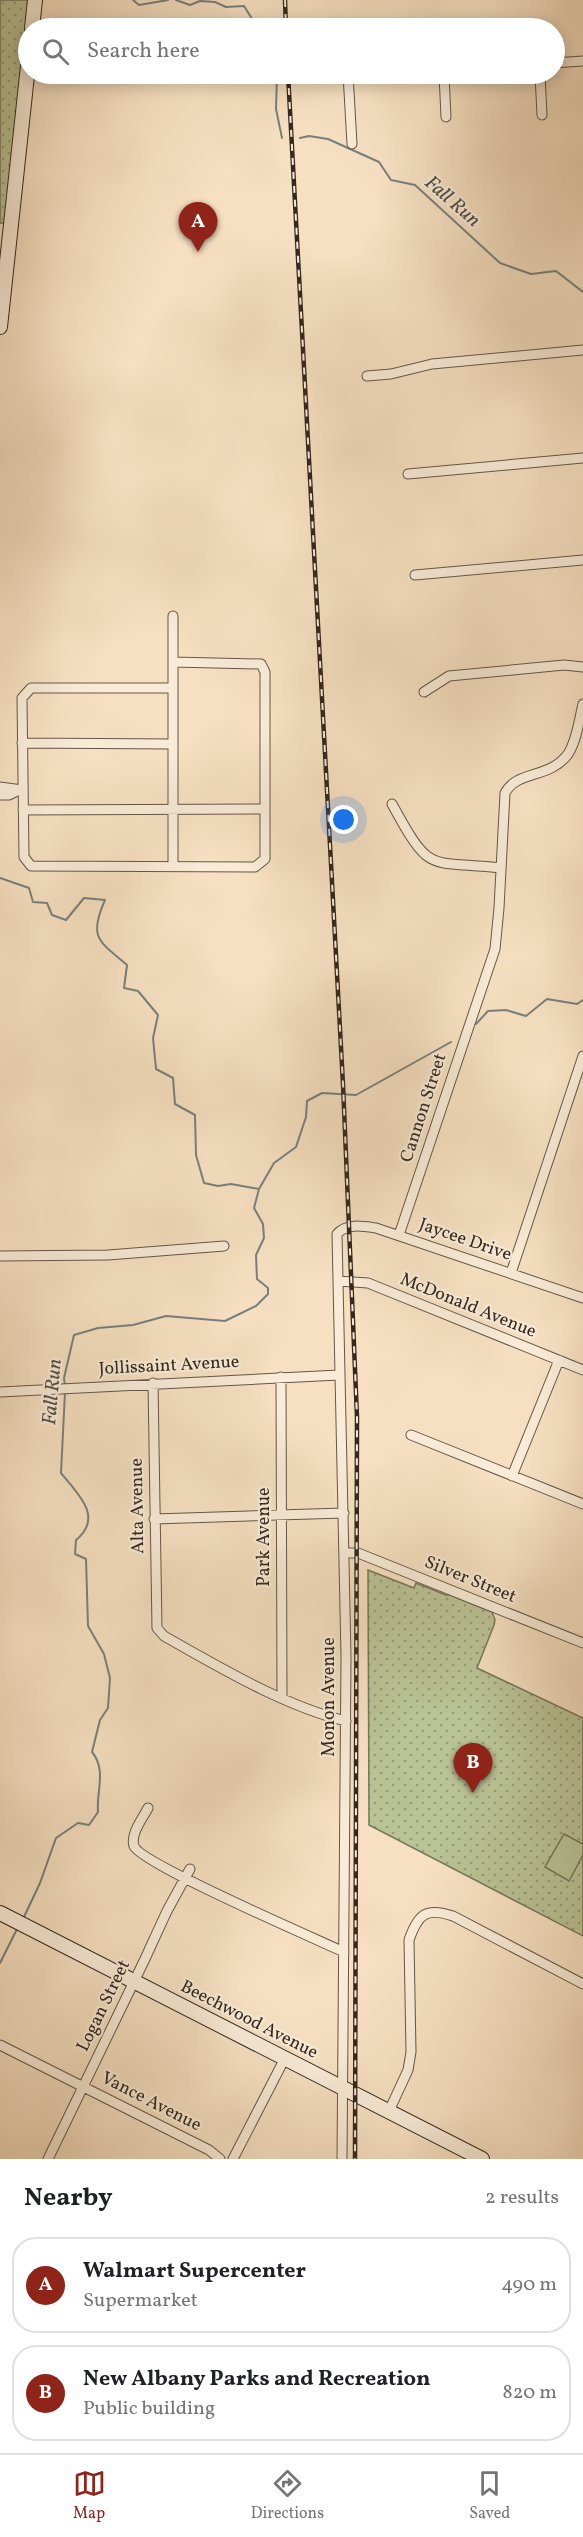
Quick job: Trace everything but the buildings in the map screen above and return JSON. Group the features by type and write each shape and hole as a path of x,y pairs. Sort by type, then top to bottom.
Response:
{"main road":[{"path":"33,18 35,0"},
{"path":"0,327 26,84"},
{"name":"Beechwood Avenue","path":"0,1913 389,2111 473,2157"}],"street":[{"path":"565,63 583,62"},
{"path":"349,84 352,144"},
{"path":"444,84 446,117"},
{"path":"540,84 542,115"},
{"path":"367,376 392,374 442,363 583,350"},
{"path":"408,474 583,458"},
{"path":"415,575 583,560"},
{"path":"173,616 173,866"},
{"path":"173,662 261,664 266,672 265,859 255,867 31,866 24,857 23,810 20,791 22,698 31,688 173,688"},
{"path":"424,692 449,676 564,665 583,667"},
{"name":"Cannon Street","path":"399,1235 497,934 505,793 513,782 543,773 563,760 572,747 583,704"},
{"path":"22,743 173,744"},
{"path":"0,787 10,787 20,791"},
{"path":"0,795 20,791"},
{"path":"392,804 417,848 427,858 441,864 501,868"},
{"path":"23,810 265,809"},
{"path":"511,1273 583,1056"},
{"name":"Jaycee Drive","path":"337,1234 342,1229 364,1226 399,1235 583,1298"},
{"name":"Monon Avenue","path":"337,1234 345,1553 346,1721 342,2159"},
{"path":"0,1256 108,1255 224,1246"},
{"name":"McDonald Avenue","path":"338,1281 368,1283 583,1370"},
{"path":"512,1476 559,1360"},
{"name":"Jollissaint Avenue","path":"0,1392 339,1375"},
{"name":"Park Avenue","path":"281,1377 282,1697"},
{"name":"Alta Avenue","path":"153,1383 156,1628 164,1636 180,1645 282,1697"},
{"path":"411,1435 583,1504"},
{"path":"154,1520 344,1513"},
{"name":"Silver Street","path":"345,1553 358,1553 583,1643"},
{"path":"282,1697 346,1721"},
{"path":"148,1808 133,1837 134,1847 140,1854 185,1878 344,1952"},
{"name":"Logan Street","path":"48,2159 135,1982 166,1911 190,1869"},
{"path":"389,2111 408,2070 411,2052 410,1940 415,1923 424,1914 438,1911 453,1916 583,1984"},
{"name":"Vance Avenue","path":"0,2045 209,2150 220,2159"},
{"path":"233,2159 285,2058"}],"green space":[{"path":"0,0 31,0 29,18 18,18 18,84 24,84 12,223 0,223"},
{"path":"368,1570 414,1588 416,1583 492,1612 494,1625 477,1668 583,1718 583,1936 369,1825"},
{"path":"564,1834 583,1844 583,1855 569,1881 545,1867"}],"waterway":[{"name":"Fall Run","path":"133,0 139,5 168,0"},
{"name":"Fall Run","path":"176,0 190,5 200,1 215,2 226,7 244,6 252,18"},
{"name":"Fall Run","path":"277,84 276,109 282,138"},
{"name":"Fall Run","path":"300,138 309,136 328,139 379,162 391,180 415,185 500,263 531,274 556,271 583,292"},
{"path":"0,878 29,888 33,902 47,903 52,915 66,920 84,898 105,900 97,923 99,938 127,965 124,988 138,991 158,1015 153,1038 156,1069 173,1078 175,1104 195,1115 196,1155 204,1183 218,1186 231,1184 259,1189"},
{"name":"Fall Run","path":"476,1024 488,1011 506,1010 526,1016 547,999 577,1004 583,1000"},
{"name":"Fall Run","path":"65,1386 64,1378 74,1335 98,1328 133,1325 166,1316 225,1321 256,1306 268,1294 268,1288 257,1279 256,1255 264,1238 263,1224 254,1208 259,1189 274,1163 296,1147 306,1117 307,1101 322,1093 356,1095 451,1042"},
{"name":"Fall Run","path":"23,1919 40,1883 56,1838 78,1823 89,1825 98,1812 100,1774 92,1752 100,1720 108,1708 110,1678 104,1654 88,1626 86,1559 75,1554 76,1540 88,1523 88,1514 81,1497 61,1473 65,1392"},
{"name":"Fall Run","path":"0,1963 17,1929"}],"railway":[{"path":"285,0 286,18"},
{"path":"289,84 343,1084 357,1417 355,2159"}],"place":[{"name":"Walmart Supercenter","path":"198,252"},
{"name":"New Albany Parks and Recreation","path":"473,1793"}]}
